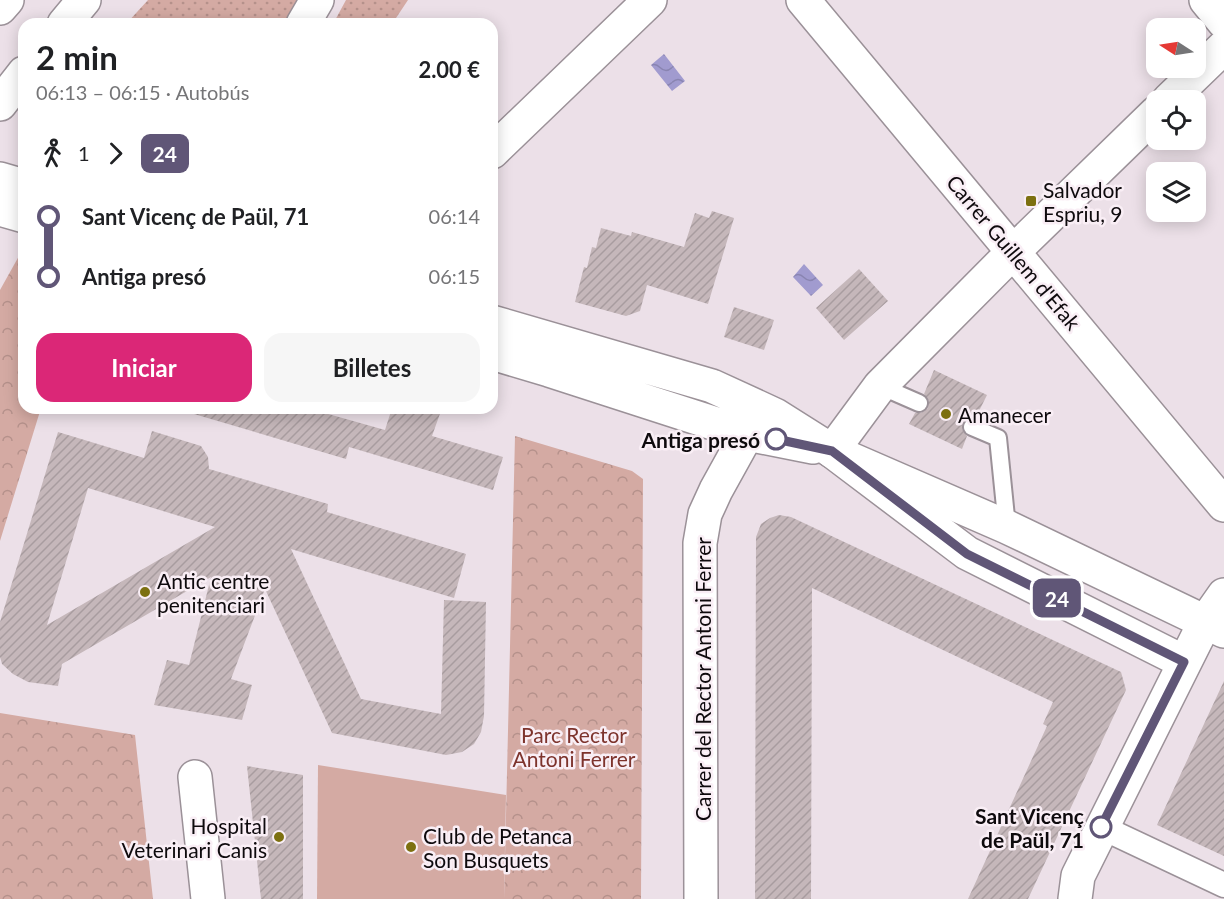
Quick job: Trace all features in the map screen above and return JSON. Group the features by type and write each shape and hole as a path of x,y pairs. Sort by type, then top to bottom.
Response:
{"main road":[{"path":"0,8 7,0"},
{"path":"69,18 84,0"},
{"path":"306,18 316,0"},
{"path":"498,146 650,0"},
{"name":"Carrer Guillem d'Efak","path":"803,0 1224,505"},
{"path":"1206,0 1224,22"},
{"path":"1179,90 1224,47"},
{"path":"0,104 18,81"},
{"path":"832,451 880,386 1146,123"},
{"path":"0,179 18,184"},
{"path":"0,209 18,214"},
{"path":"498,324 736,395 775,415 832,451 967,554 1184,662"},
{"path":"498,355 747,434 832,451 1007,526 1214,626"},
{"path":"747,434 775,415"},
{"name":"Carrer del Rector Antoni Ferrer","path":"701,899 700,543 705,514 747,434"},
{"path":"1075,899 1078,876 1101,827 1184,662 1214,626 1224,596"},
{"path":"195,777 208,899"}],"street":[{"path":"1101,827 1224,885"}],"lane":[{"path":"880,386 919,404"},
{"path":"972,427 998,438 1007,526"}],"green space":[{"path":"148,0 308,0 298,18 132,18"},
{"path":"346,0 408,0 396,18 336,18"},
{"path":"18,258 18,414 39,414 0,541 0,290"},
{"name":"Parc Rector Antoni Ferrer","path":"515,436 632,471 643,479 641,899 504,899"},
{"path":"0,713 135,735 153,899 0,899"},
{"name":"Club de Petanca Son Busquets","path":"318,765 506,795 504,899 317,899"}],"water":[{"path":"664,54 685,81 672,91 651,65"},
{"path":"804,264 823,285 811,296 793,277"}],"building":[{"path":"712,211 734,218 708,304 647,285 640,311 626,316 575,302 584,267 587,268 592,247 596,248 601,228 631,236 632,232 684,247 695,213 709,218"},
{"path":"859,269 888,301 844,340 816,308"},
{"path":"734,307 774,320 764,350 724,337"},
{"name":"Amanecer","path":"934,370 987,395 976,417 970,417 963,422 962,429 967,436 962,449 909,424 915,413 921,413 928,408 929,401 924,394"},
{"path":"194,414 328,414 385,430 390,414 440,414 432,436 503,457 493,490 349,447 346,459"},
{"name":"Antic centre penitenciari","path":"152,431 201,446 208,457 209,469 328,504 327,512 466,554 454,598 291,549 361,699 441,714 444,600 486,602 484,716 481,732 474,744 462,752 446,755 332,733 265,589 231,679 252,685 242,720 154,705 167,660 189,665 211,577 62,664 58,686 28,682 13,674 2,664 0,657 0,622 58,432 144,458","holes":["88,488 215,527 47,625"]},
{"path":"779,515 791,517 1121,672 1126,690 1028,899 968,899 1047,726 1043,724 1053,702 812,588 811,899 755,899 756,537 761,524"},
{"path":"1224,681 1224,856 1157,825"},
{"name":"Hospital Veterinari Canis","path":"247,766 303,775 303,899 261,899"}],"bus line":[{"name":"24","path":"776,439 832,451 967,554 1184,662 1101,827"}],"place":[{"name":"Salvador Espriu, 9","path":"1031,201"},
{"name":"Amanecer","path":"946,414"},
{"name":"Antiga presó","path":"776,439"},
{"name":"Antic centre penitenciari","path":"145,592"},
{"name":"Sant Vicenç de Paül, 71","path":"1101,827"},
{"name":"Hospital Veterinari Canis","path":"279,837"},
{"name":"Club de Petanca Son Busquets","path":"411,847"}]}
